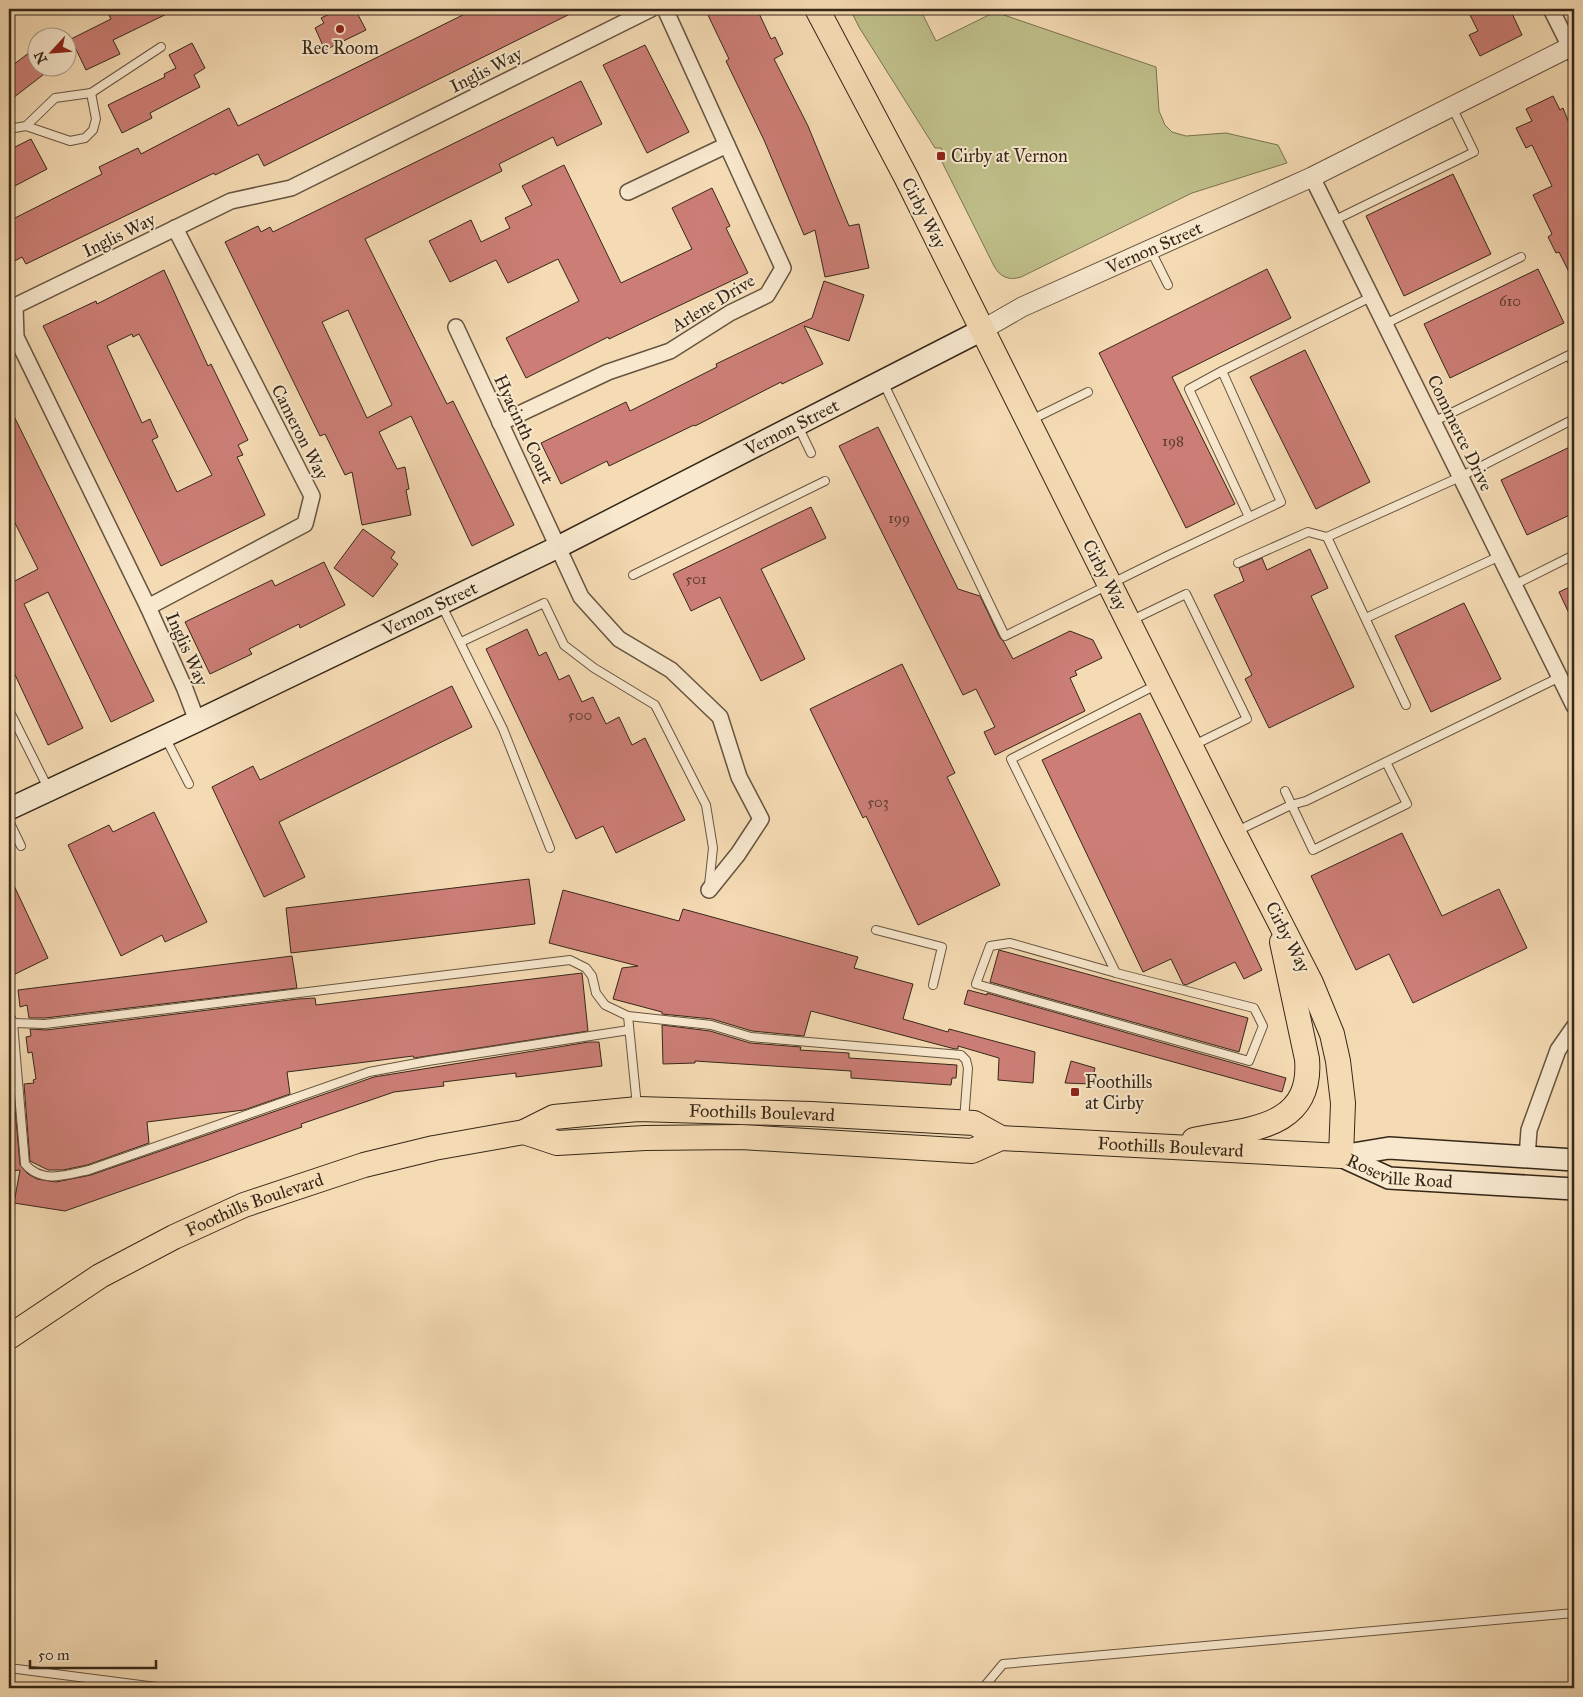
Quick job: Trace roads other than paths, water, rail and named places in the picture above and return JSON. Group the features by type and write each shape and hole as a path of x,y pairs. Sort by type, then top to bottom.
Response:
{"main road":[{"name":"Cirby Way","path":"817,9 906,177 1234,833 1312,983 1332,1034 1338,1061 1343,1103 1341,1156"},
{"name":"Vernon Street","path":"9,809 197,721 558,547 798,426 982,330"},
{"path":"1161,1148 1264,1125 1285,1115 1297,1105 1304,1094 1308,1073 1307,1059 1276,912"},
{"name":"Foothills Boulevard","path":"9,1337 100,1276 174,1237 244,1205 364,1165 434,1148 524,1132 554,1117 638,1108 974,1122 1001,1138 1161,1148 1341,1156"},
{"name":"Foothills Boulevard","path":"524,1132 557,1143 646,1138 741,1138 972,1151 1001,1138"},
{"name":"Roseville Road","path":"1341,1156 1389,1148 1574,1160"},
{"name":"Roseville Road","path":"1341,1156 1389,1178 1574,1189"}],"street":[{"name":"Inglis Way","path":"197,721 185,689 148,607 16,337 15,306 230,201 291,188 651,9"},
{"name":"Arlene Drive","path":"500,423 608,372 670,351 730,313 767,295 783,268 665,9"},
{"path":"1551,9 1573,49"},
{"name":"Vernon Street","path":"982,330 1022,307 1151,251 1312,177 1452,106 1573,49"},
{"path":"628,192 727,145"},
{"name":"Commerce Drive","path":"1312,177 1574,706"},
{"name":"Cameron Way","path":"148,607 305,524 312,496 175,228"},
{"name":"Hyacinth Court","path":"456,327 581,597 619,639 671,670 720,717 739,777 761,820 738,854 709,890"},
{"path":"1527,1157 1529,1130 1554,1059 1574,1027"}],"lane":[{"path":"26,126 56,98 91,93 161,47"},
{"path":"9,128 26,126 70,141 85,138 93,130 96,119 91,93"},
{"path":"1333,221 1474,152 1452,106"},
{"path":"1151,251 1168,284"},
{"path":"1385,324 1521,257"},
{"path":"1249,517 1189,389 1371,297"},
{"path":"1433,422 1569,354 1574,365"},
{"path":"883,382 1005,636 1281,502 1222,371"},
{"path":"1027,421 1088,392"},
{"path":"1238,563 1308,532 1327,537 1460,477 1574,419"},
{"path":"798,426 811,453"},
{"path":"633,575 825,481"},
{"path":"1327,537 1406,705"},
{"path":"1514,585 1574,555"},
{"path":"1366,618 1500,556"},
{"path":"1129,622 1186,594 1247,719 1191,747"},
{"path":"461,642 544,603 564,645 594,668 655,704 706,804 713,848 709,890"},
{"path":"441,604 503,729 550,848"},
{"path":"1234,833 1292,805 1306,801 1560,677"},
{"path":"1116,973 1010,943 990,946 976,984 1249,1061 1262,1026 1254,1008 1116,973 1011,759 1160,683"},
{"path":"9,710 48,790"},
{"path":"165,736 189,784"},
{"path":"1285,791 1313,850 1406,804 1386,762"},
{"path":"9,821 21,846"},
{"path":"876,930 942,947 933,985"},
{"path":"13,1023 45,1024 570,960 586,968 592,976 596,993 605,1005 628,1016 711,1025 751,1037 961,1055 966,1060 968,1068 964,1122"},
{"path":"9,1013 13,1023 25,1164 39,1174 53,1178 88,1170 369,1072 629,1030"},
{"path":"628,1016 638,1108"},
{"path":"983,1688 1002,1664 1574,1613"},
{"path":"9,1668 164,1688"}],"place":[{"name":"Rec Room","path":"340,29"},
{"name":"Cirby at Vernon","path":"941,156"},
{"name":"Foothills at Cirby","path":"1075,1092"}]}
